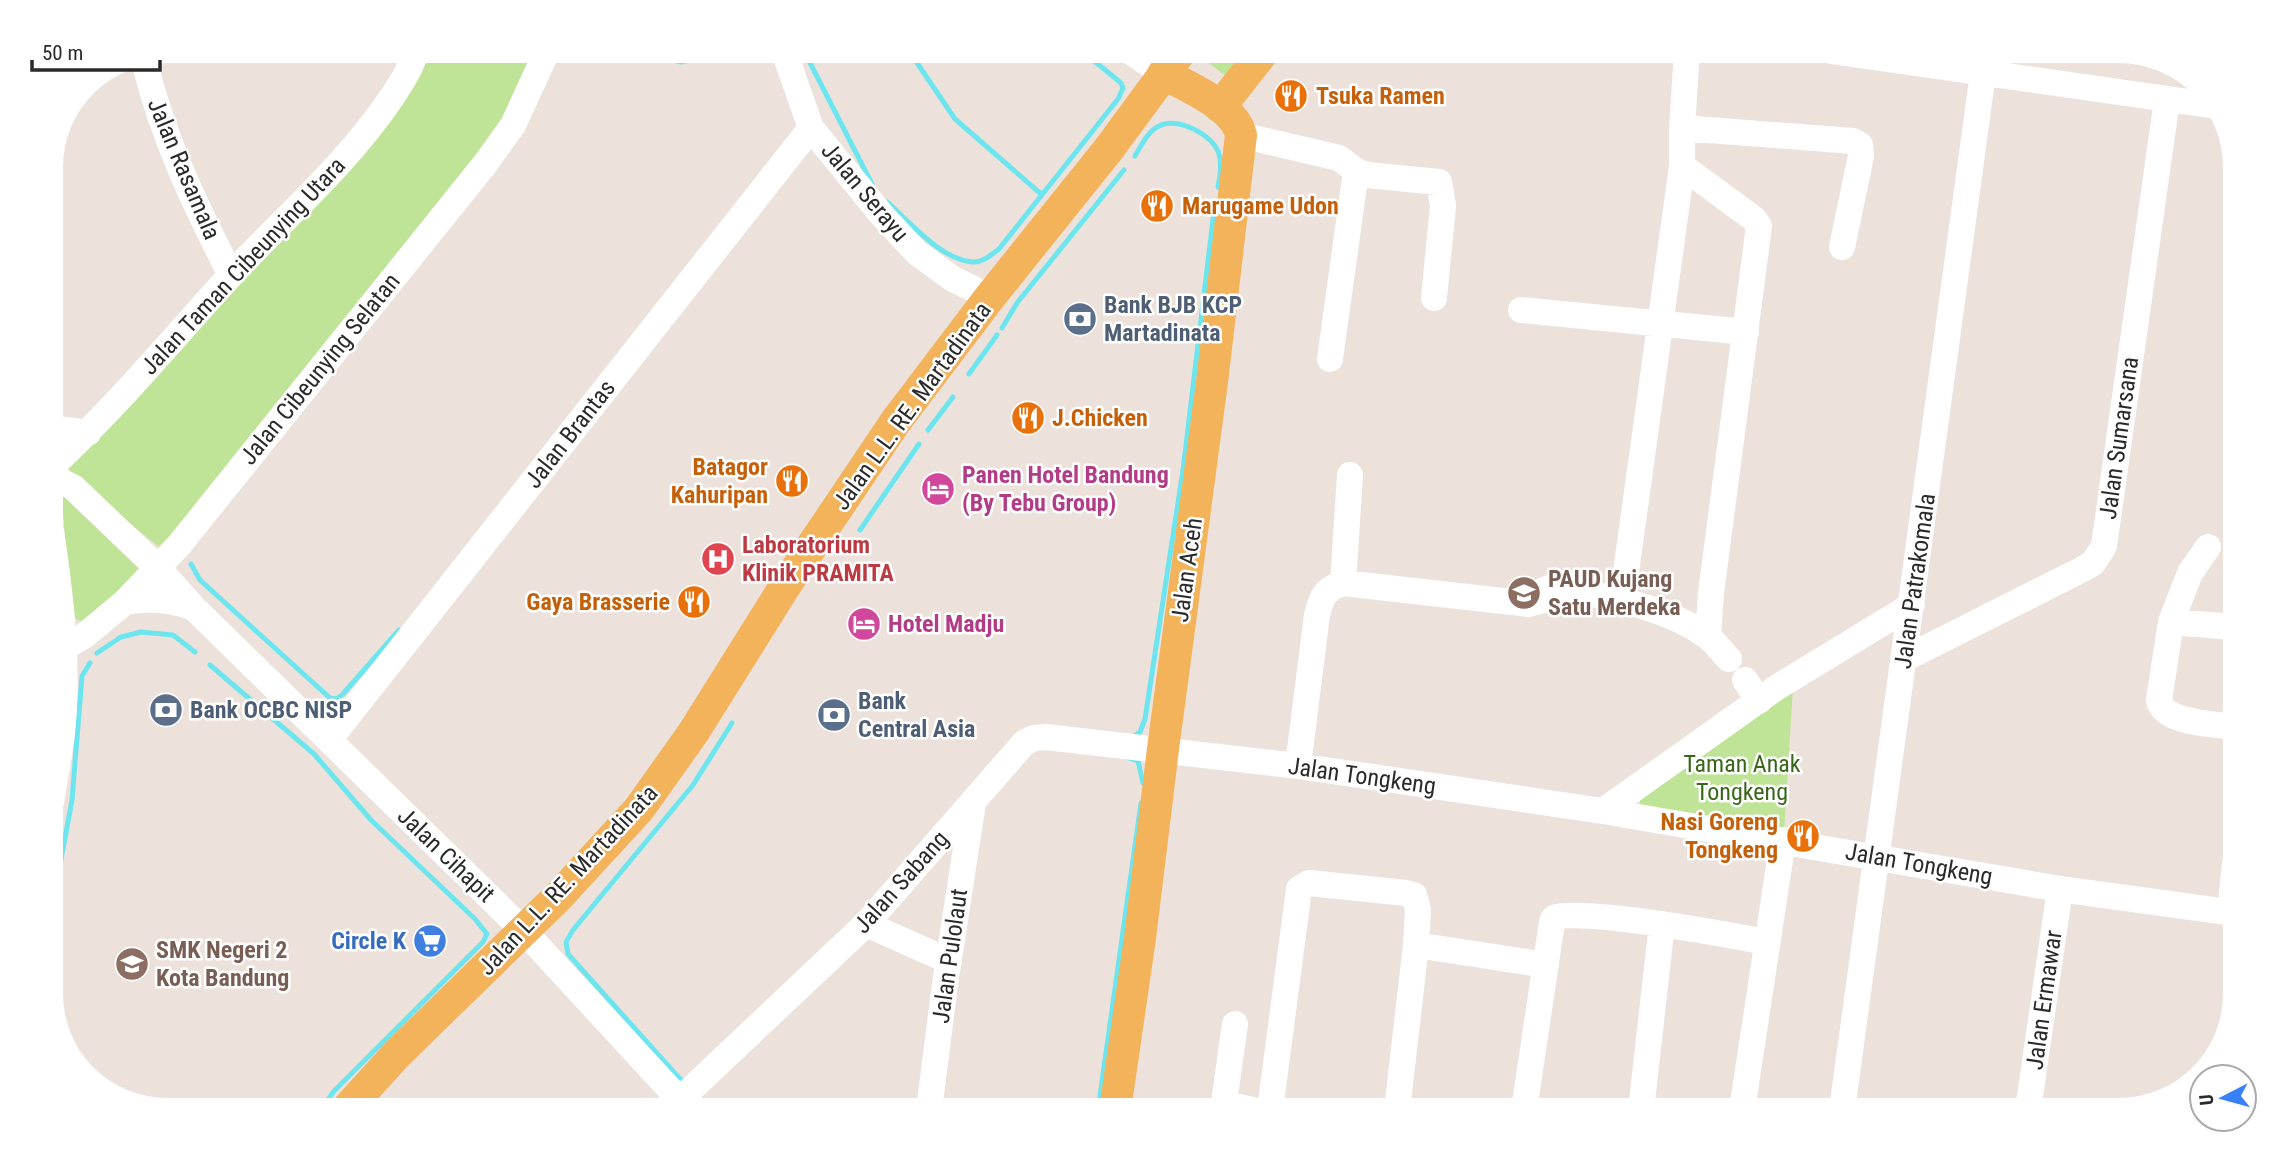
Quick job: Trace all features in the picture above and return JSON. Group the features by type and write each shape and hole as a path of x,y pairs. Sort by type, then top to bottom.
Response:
{"main road":[{"path":"1172,63 1192,88 1236,122 1241,135"},
{"name":"Jalan L.L. RE. Martadinata","path":"357,1098 397,1054 524,931 627,824 663,777 739,663 785,586 896,421 990,297 1108,150 1172,63"},
{"path":"1220,107 1255,63"},
{"name":"Jalan Aceh","path":"1117,1098 1140,938 1241,135"}],"street":[{"name":"Jalan Taman Cibeunying Utara","path":"63,456 88,433 231,275 344,159 387,104 413,63"},
{"name":"Jalan Cibeunying Selatan","path":"63,642 84,636 125,602 158,568 485,164 513,125 541,63"},
{"name":"Jalan Serayu","path":"788,63 811,128 881,214 918,253 953,278 990,297"},
{"path":"1622,601 1682,166 1686,63"},
{"name":"Jalan Patrakomala","path":"1844,1098 1985,63"},
{"path":"1994,63 2167,100 2202,104"},
{"name":"Jalan Rasamala","path":"145,65 152,94 173,153 231,275"},
{"name":"Jalan Sumarsana","path":"1904,659 2083,569 2100,556 2104,546 2167,100"},
{"name":"Jalan Brantas","path":"328,740 811,128"},
{"path":"1682,128 1853,141 1860,145 1861,156 1842,247"},
{"path":"1241,135 1339,158 1356,171 1367,175 1439,182 1443,206 1434,298"},
{"path":"1682,166 1754,219 1759,226 1711,593 1708,636"},
{"path":"1330,359 1356,171"},
{"path":"1521,310 1746,332"},
{"path":"63,430 88,433"},
{"path":"1343,583 1350,475"},
{"name":"Jalan Cihapit","path":"63,483 73,487 158,568 194,608 524,931 671,1098"},
{"path":"2208,547 2190,573 2171,622 2159,700 2160,706 2169,715 2223,725"},
{"path":"1298,766 1317,615 1322,596 1332,587 1343,583 1529,604 1540,601 1544,590 1554,586 1622,601 1670,617 1708,636 1729,659"},
{"path":"125,602 158,601 194,608"},
{"path":"1603,811 1752,691 1776,688 1912,605"},
{"path":"2171,622 2223,626"},
{"name":"Jalan Sabang","path":"688,1098 866,924 1024,743 1034,738 1046,737 1163,749"},
{"name":"Jalan Tongkeng","path":"1163,749 1603,811 2060,889 2223,912"},
{"name":"Jalan Pulolaut","path":"931,1098 948,961 973,803"},
{"path":"1744,1098 1783,840"},
{"path":"1272,1098 1299,889 1309,883 1413,895 1418,910 1416,945 1398,1098"},
{"name":"Jalan Ermawar","path":"2030,1098 2060,889"},
{"path":"1526,1098 1552,922 1559,915 1662,924 1766,942"},
{"path":"866,924 948,961"},
{"path":"1642,1098 1662,924"},
{"path":"1416,945 1545,965"},
{"path":"1225,1098 1235,1024"}],"green space":[{"path":"411,63 533,63 506,120 164,551 85,487 67,467 146,379"},
{"path":"1209,63 1243,63 1231,80"},
{"path":"63,496 143,573 84,622 76,619 69,600"},
{"name":"Taman Anak Tongkeng","path":"1793,688 1784,832 1648,808 1640,804 1640,796"}],"waterway":[{"path":"810,63 872,184"},
{"path":"917,63 955,119 1041,194"},
{"path":"887,202 927,239 950,255 974,262 988,257 999,249 1118,99 1123,88 1121,83 1097,63"},
{"path":"1135,156 1155,128 1175,123 1185,125 1203,134 1216,147 1220,162 1218,187"},
{"path":"1002,328 1017,303 1124,170"},
{"path":"1133,737 1140,732 1145,719 1183,470 1214,211"},
{"path":"969,374 997,335"},
{"path":"928,430 953,397"},
{"path":"860,530 919,444"},
{"path":"191,564 200,580 330,698 336,699 342,695 399,630"},
{"path":"97,653 121,637 141,632 173,635 195,652"},
{"path":"63,849 72,800 82,676 90,663"},
{"path":"210,665 314,754 371,820 475,919 487,934 483,942 329,1098"},
{"path":"688,1083 681,1080 568,954 566,942 573,930 693,785 732,723"},
{"path":"1129,758 1138,761 1143,783"},
{"path":"1100,1098 1141,803"}],"place":[{"name":"Tsuka Ramen","path":"1291,96"},
{"name":"Marugame Udon","path":"1157,206"},
{"name":"Bank BJB KCP Martadinata","path":"1080,319"},
{"name":"J.Chicken","path":"1028,418"},
{"name":"Batagor Kahuripan","path":"792,481"},
{"name":"Panen Hotel Bandung (By Tebu Group)","path":"938,489"},
{"name":"Laboratorium Klinik PRAMITA","path":"718,559"},
{"name":"PAUD Kujang Satu Merdeka","path":"1524,593"},
{"name":"Gaya Brasserie","path":"694,602"},
{"name":"Hotel Madju","path":"864,624"},
{"name":"Bank OCBC NISP","path":"166,710"},
{"name":"Bank Central Asia","path":"834,715"},
{"name":"Nasi Goreng Tongkeng","path":"1803,836"},
{"name":"Circle K","path":"430,941"},
{"name":"SMK Negeri 2 Kota Bandung","path":"132,964"}]}
